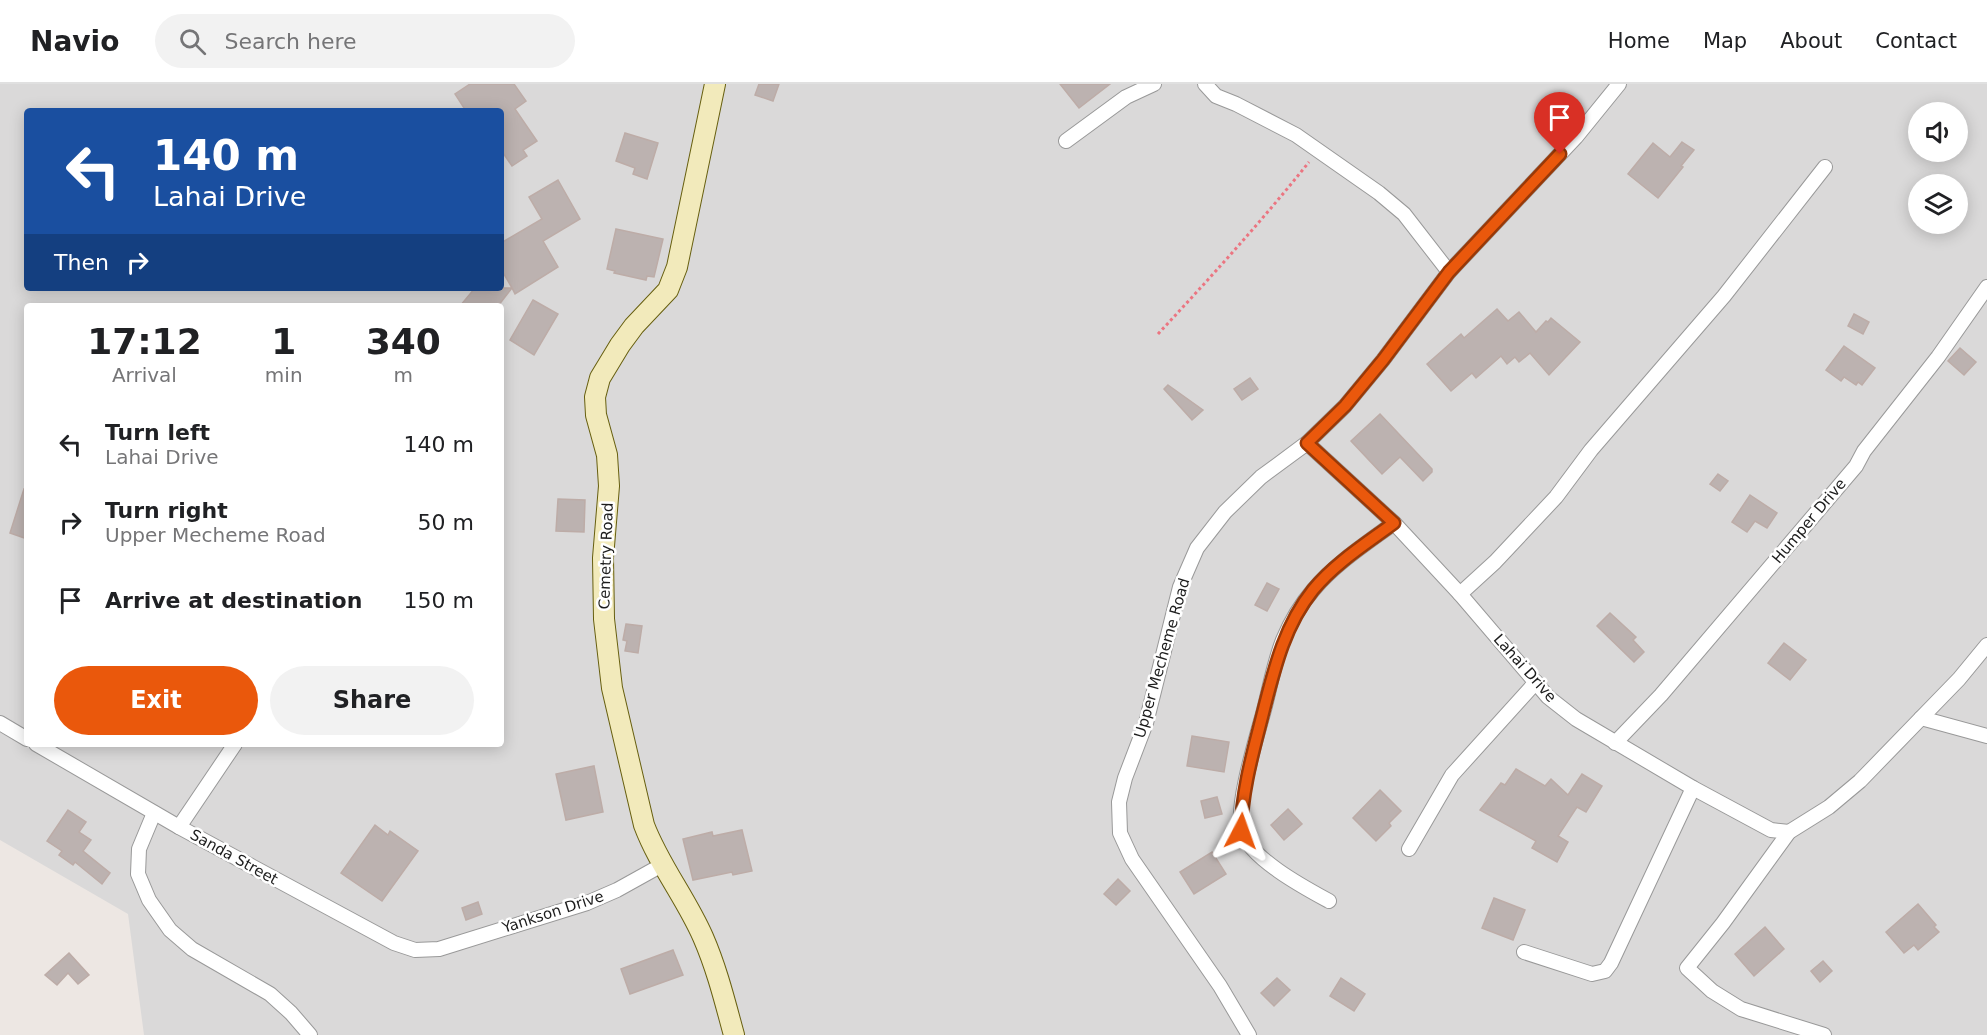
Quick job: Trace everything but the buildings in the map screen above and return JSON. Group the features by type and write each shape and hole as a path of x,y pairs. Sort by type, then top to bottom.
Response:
{"street":[{"name":"Cemetry Road","path":"715,84 677,267 668,290 634,326 620,345 600,378 595,397 596,415 607,455 609,486 603,558 604,619 612,688 644,825 652,847 703,935 719,976 734,1035"},
{"path":"1066,141 1126,97 1154,84"},
{"path":"1207,84 1216,96 1296,135 1379,193 1404,214 1449,272"},
{"name":"Upper Mecheme Road","path":"1249,1035 1208,968 1132,859 1120,833 1119,802 1125,778 1146,723 1180,587 1197,548 1225,512 1262,477 1307,443 1345,406 1376,369 1449,272 1576,137 1619,84"},
{"path":"1460,594 1495,562 1556,496 1591,450 1724,296 1825,167"},
{"name":"Humper Drive","path":"1615,743 1661,695 1856,466 1864,451 1938,357 1987,287"},
{"name":"Lahai Drive","path":"1307,443 1394,523 1460,594 1548,697 1576,719 1693,788 1771,830 1789,832"},
{"path":"1329,901 1296,883 1252,850 1241,831 1249,765 1277,659 1297,614 1314,589 1344,560 1394,523"},
{"path":"1824,1035 1742,1010 1712,991 1687,968 1789,832 1828,807 1860,781 1959,679 1987,645"},
{"path":"1409,849 1452,776 1536,682"},
{"path":"1921,718 1987,736"},
{"path":"0,723 24,737"},
{"name":"Sanda Street","path":"41,747 154,813 393,943 415,950 439,949"},
{"path":"179,826 233,747"},
{"path":"1524,952 1592,974 1605,971 1611,963 1693,788"},
{"path":"154,813 139,849 138,874 149,900 170,930 192,949 270,994 310,1035"},
{"name":"Yankson Drive","path":"439,949 587,903 617,890 662,865"}],"path":[{"path":"1158,334 1277,203 1317,151"}],"shaded area":[{"path":"0,84 1987,84 1987,1035 144,1035 128,914 0,840"}],"route":[{"path":"1241,831 1249,765 1269,686 1285,637 1314,589 1344,560 1394,523 1307,443 1345,406 1383,360 1449,272 1560,154"}]}
